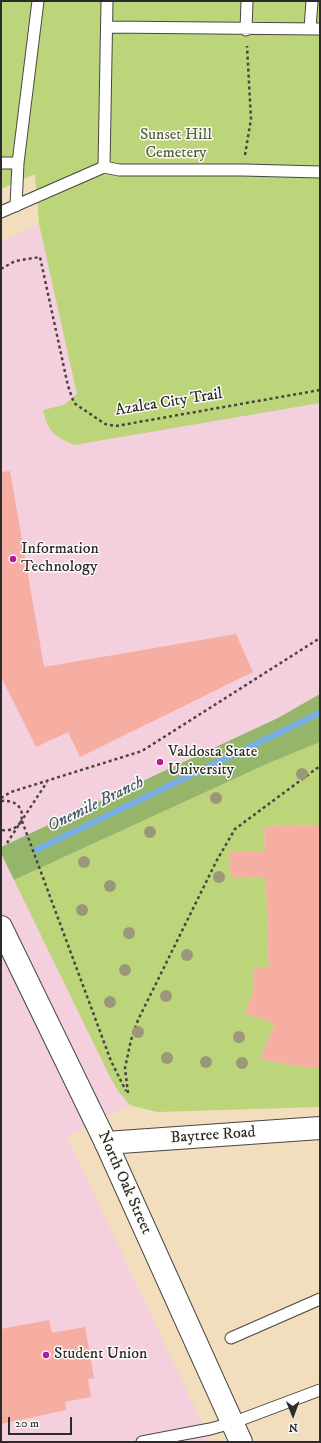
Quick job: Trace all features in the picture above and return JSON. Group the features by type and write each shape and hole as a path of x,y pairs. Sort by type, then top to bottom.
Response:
{"main road":[{"name":"North Oak Street","path":"1,927 106,1143 236,1432"},
{"name":"Baytree Road","path":"106,1143 320,1128"}],"lane":[{"path":"16,206 18,163 38,1"},
{"path":"104,167 107,1"},
{"path":"246,30 247,1"},
{"path":"106,27 246,30 315,29 312,1"},
{"path":"1,163 18,163"},
{"path":"1,212 104,167 119,170 243,170 320,172"},
{"path":"231,1338 320,1299"},
{"path":"142,1442 154,1441 210,1429 236,1432 320,1390"}],"path":[{"path":"243,170 251,119 246,30"},
{"name":"Azalea City Trail","path":"1,269 15,261 40,257 68,386 74,402 105,424 116,426 320,390"},
{"path":"1,798 11,792 142,751 320,638"},
{"path":"1,801 8,800 15,802 19,806 22,814 22,821 111,1061 128,1093 125,1068 131,1040 138,1020 217,860 235,829 320,766"},
{"path":"7,843 47,781"},
{"path":"1,830 12,830 22,821"}],"shaded area":[{"name":"Valdosta State University","path":"39,224 77,394 320,383 320,1106 157,1112 130,1105 67,1137 211,1442 1,1442 1,242"}],"green space":[{"name":"Sunset Hill Cemetery","path":"1,1 320,1 320,403 74,445 61,439 53,432 47,423 43,410 64,405 77,394 39,224 35,174 1,189"},
{"path":"320,694 320,742 269,763 14,880 1,853 1,847 278,718"},
{"path":"320,742 320,825 264,827 265,851 230,852 231,878 266,877 269,967 253,968 254,990 245,1013 259,1018 262,1011 277,1019 260,1059 303,1067 320,1068 320,1107 157,1112 130,1105 118,1091 110,1077 14,880 269,763"}],"building":[{"name":"Information Technology","path":"10,471 44,667 236,634 253,672 80,757 68,732 36,747 1,677 1,472"},
{"path":"320,825 320,1068 303,1067 260,1059 275,1024 245,1013 254,990 253,967 269,967 266,877 231,878 230,852 265,851 264,827"},
{"name":"Student Union","path":"49,1320 52,1333 85,1327 94,1378 88,1379 91,1397 65,1402 66,1410 1,1424 1,1329"}],"waterway":[{"name":"Onemile Branch","path":"36,850 320,713"}],"place":[{"name":"Information Technology","path":"13,559"},
{"name":"Valdosta State University","path":"160,762"},
{"name":"Student Union","path":"46,1355"}]}
